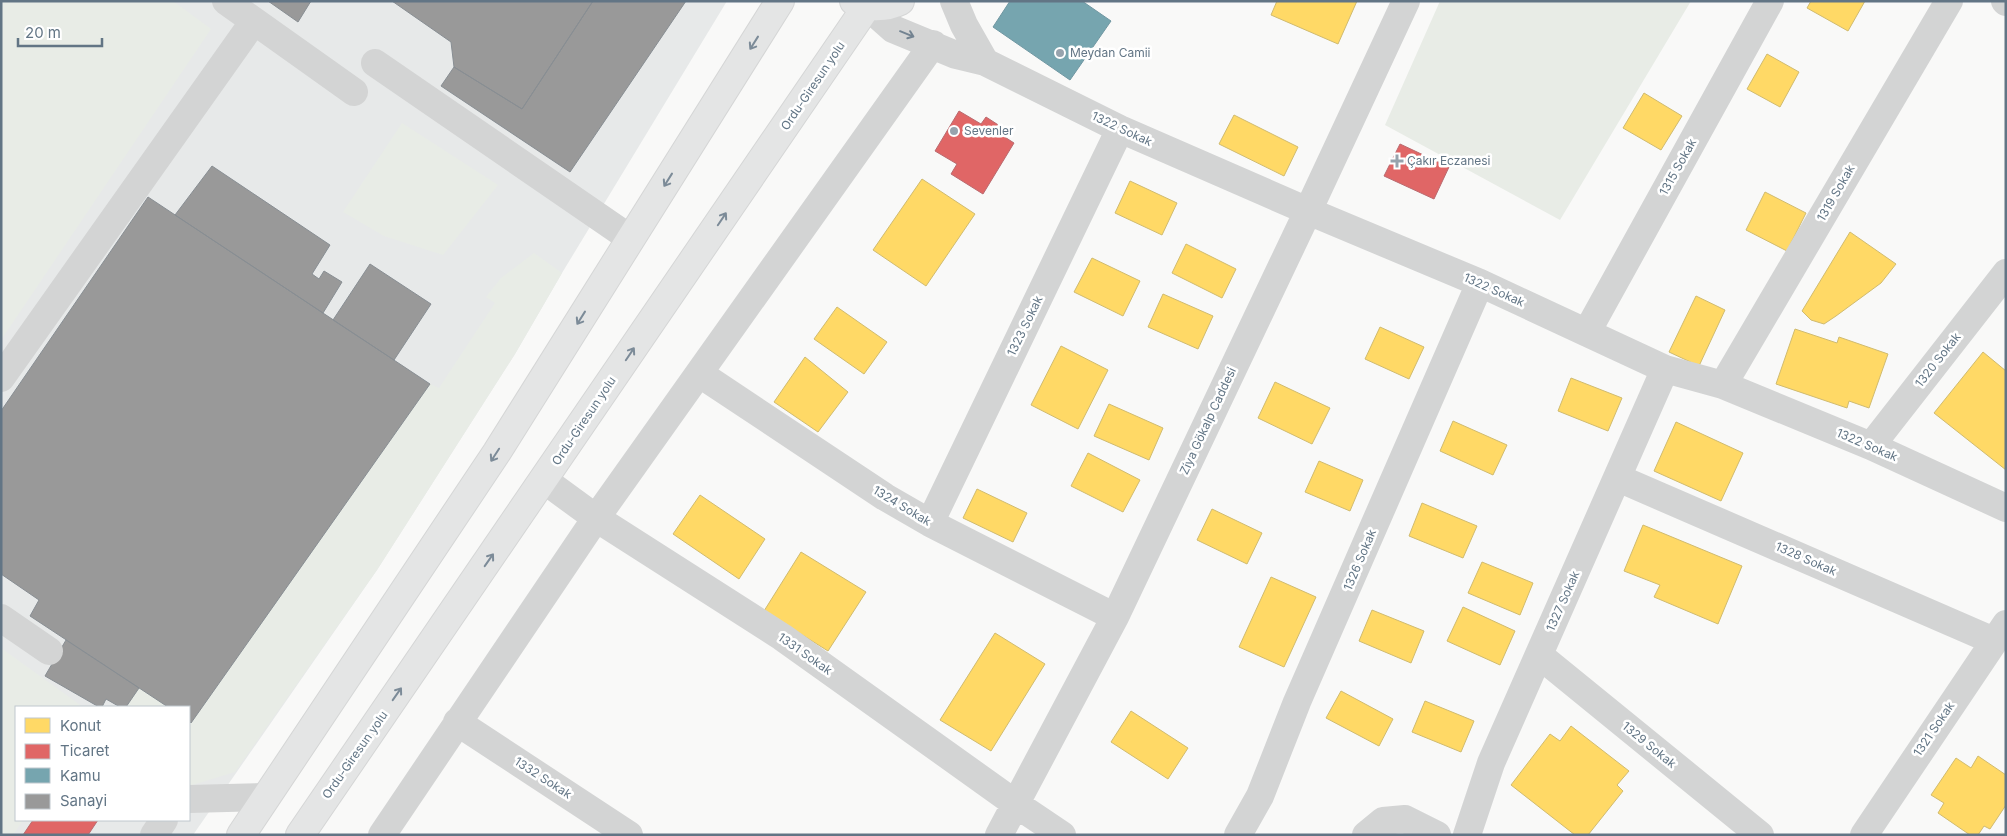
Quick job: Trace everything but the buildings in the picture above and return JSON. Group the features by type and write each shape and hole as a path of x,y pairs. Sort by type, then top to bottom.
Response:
{"highway":[{"path":"241,835 497,452 780,1"},
{"path":"860,4 882,6 900,1"},
{"name":"Ordu-Giresun yolu","path":"300,835 544,480 860,4"}],"street":[{"path":"226,1 354,92"},
{"path":"954,1 964,25 985,62"},
{"name":"Ziya Gökalp Caddesi","path":"999,835 1115,618 1406,1"},
{"name":"1315 Sokak","path":"1587,332 1770,1"},
{"name":"1319 Sokak","path":"1723,385 1949,1"},
{"name":"1322 Sokak","path":"860,4 893,28 956,55 985,62 1120,129 1308,212 1480,283 1665,369 1723,385 1870,446 2006,508"},
{"path":"1,378 254,22"},
{"path":"382,835 596,518 933,44"},
{"path":"375,63 631,239"},
{"name":"1323 Sokak","path":"930,523 1120,129"},
{"name":"1320 Sokak","path":"1870,446 2006,273"},
{"name":"1326 Sokak","path":"1238,835 1260,796 1297,702 1480,283"},
{"name":"1327 Sokak","path":"1467,835 1492,763 1665,369"},
{"name":"1324 Sokak","path":"700,374 885,497 930,523 1115,618"},
{"name":"1328 Sokak","path":"1618,478 2000,632"},
{"name":"1331 Sokak","path":"544,480 596,518 782,637 1062,835"},
{"path":"1,618 49,651"},
{"name":"1321 Sokak","path":"1864,835 2000,632"},
{"name":"1329 Sokak","path":"1539,655 1760,835"},
{"name":"1332 Sokak","path":"457,722 628,835"},
{"path":"190,799 267,797"},
{"path":"1366,835 1383,821 1404,819 1437,835"},
{"path":"154,835 163,821"}],"shaded area":[{"path":"1,1 727,1 515,354 377,570 193,835 1,835"},
{"path":"1,1 173,1 211,29 1,340"},
{"path":"1440,1 1691,1 1560,220 1385,125"},
{"path":"402,123 498,185 443,255 384,236 343,212"},
{"path":"534,253 562,273 515,354 377,570 235,772 190,786 190,721 192,722 430,384 439,388 495,303 486,297 501,278"},
{"path":"1,648 82,706 15,706 15,821 22,821 13,835 1,835"},
{"path":"139,688 166,706 127,706"}],"place":[{"name":"Meydan Camii","path":"1060,53"},
{"name":"Sevenler","path":"954,131"},
{"name":"Çakır Eczanesi","path":"1397,161"}]}
